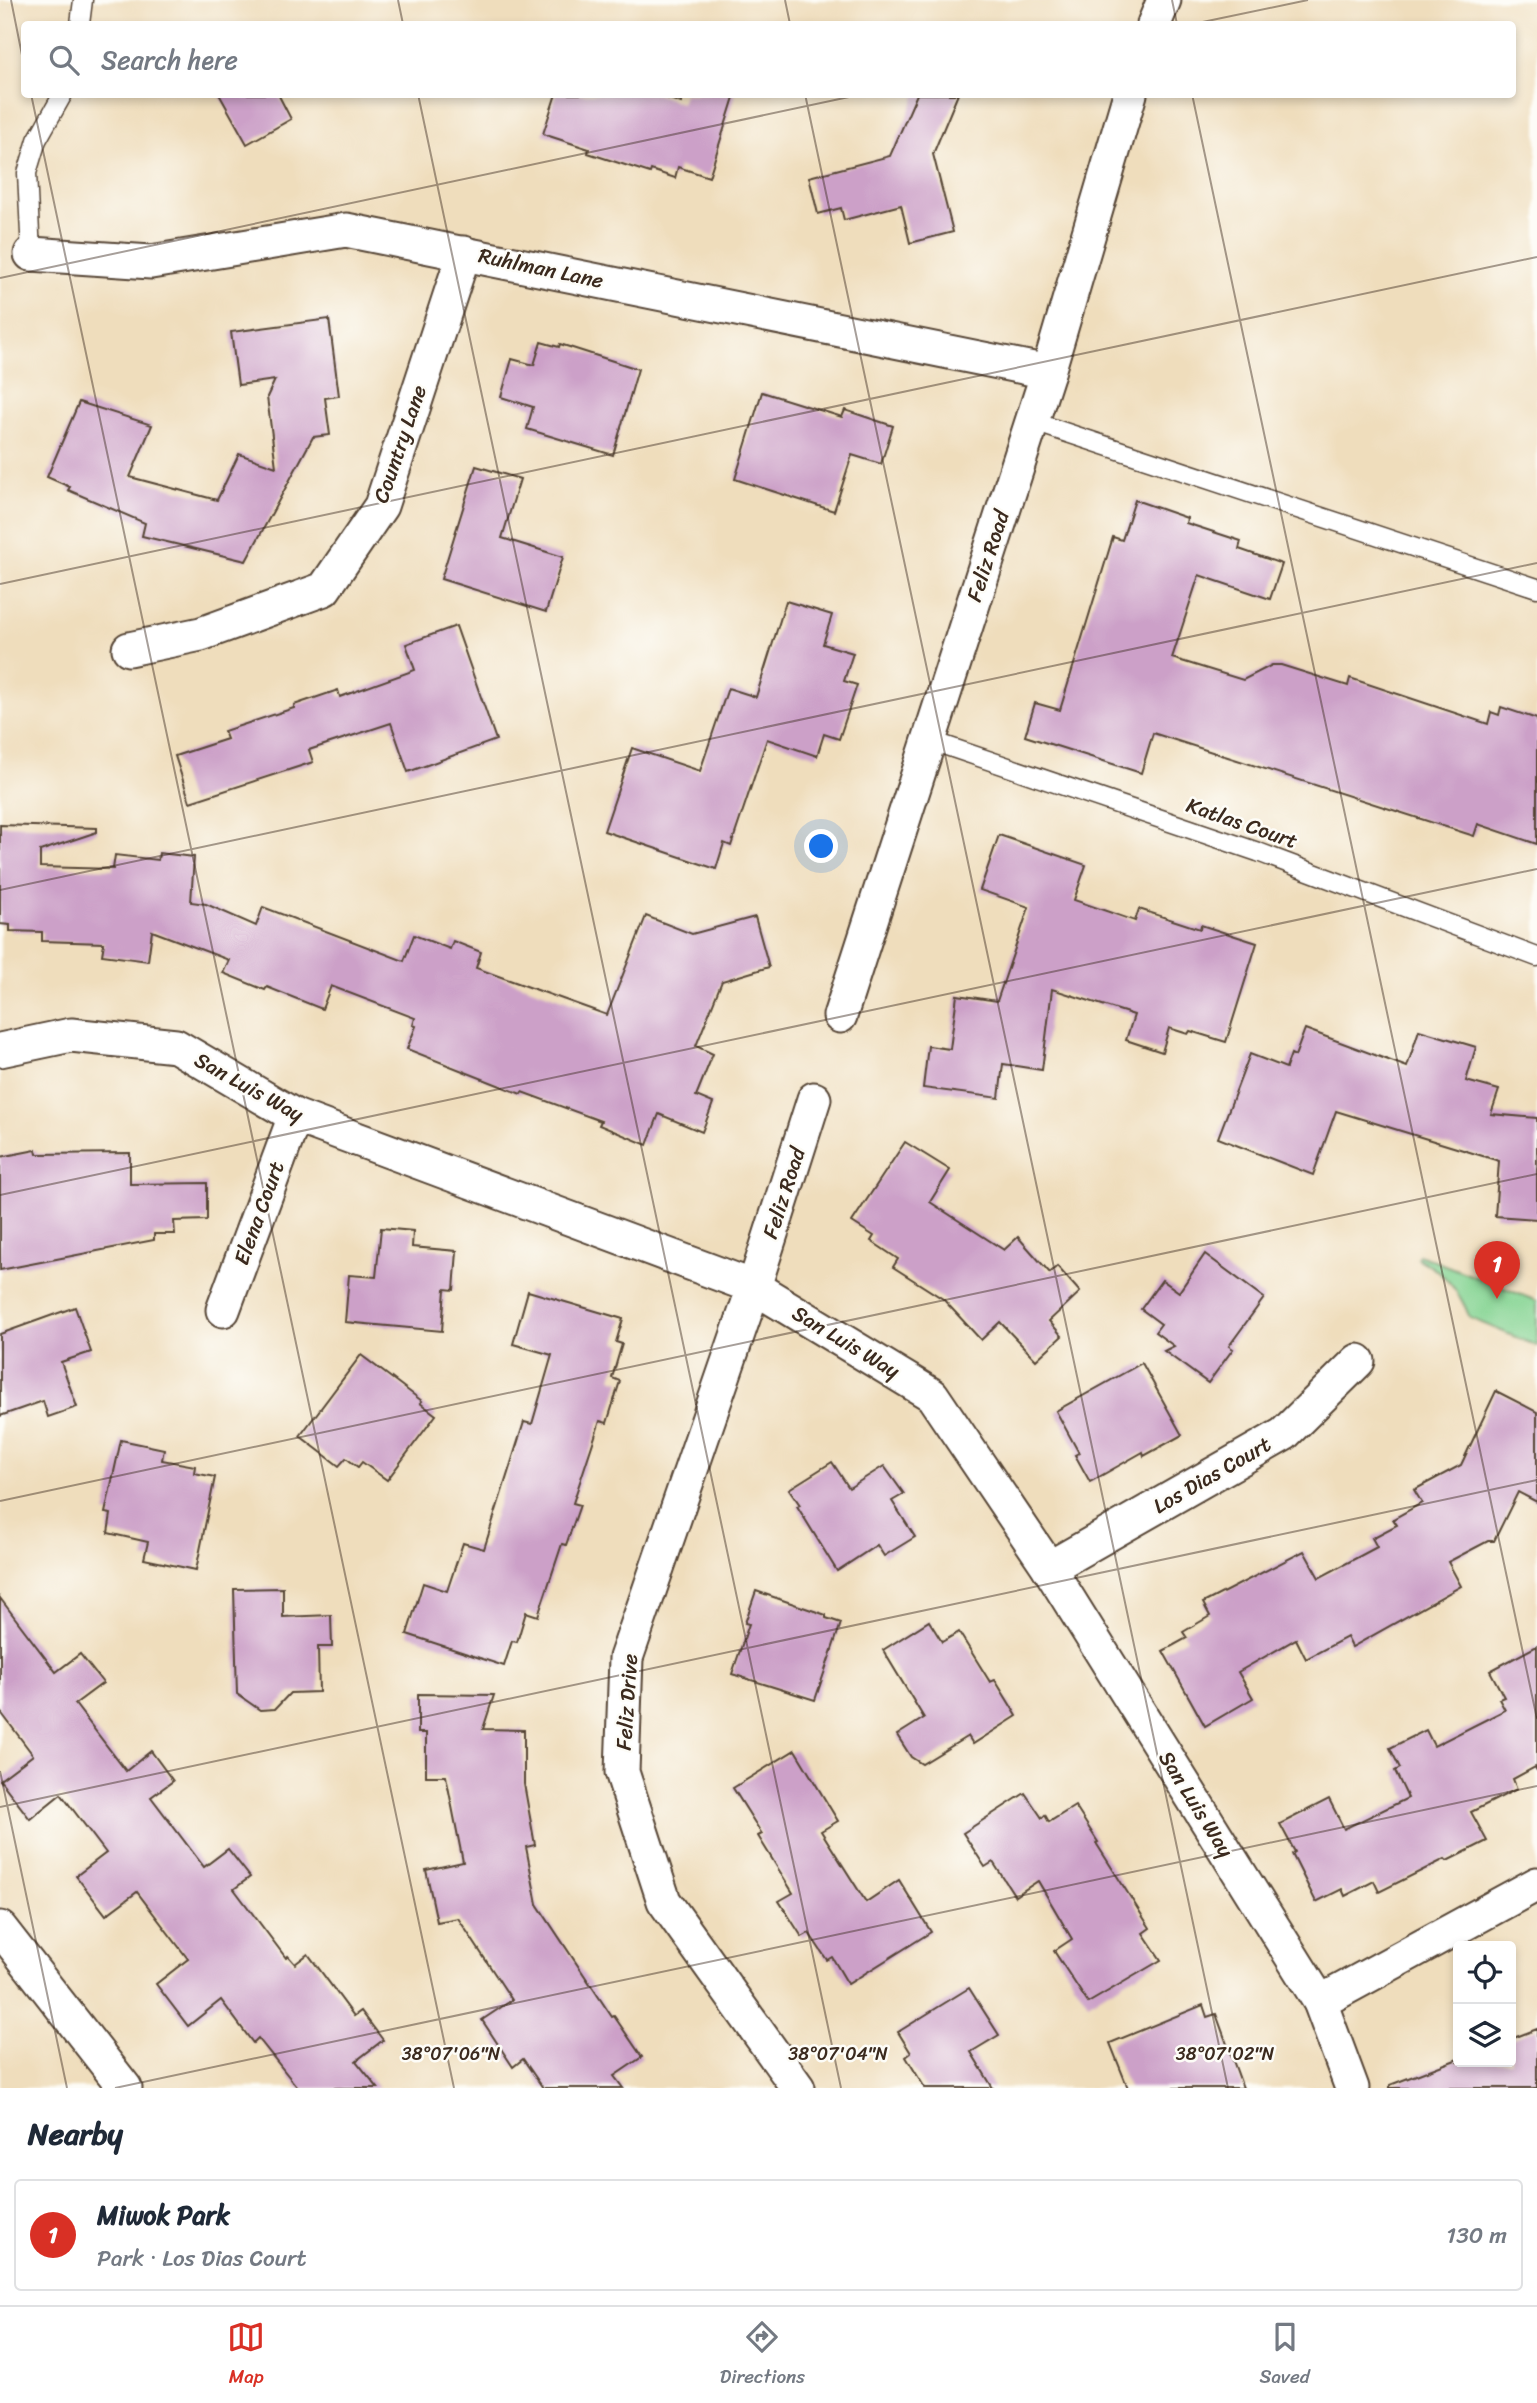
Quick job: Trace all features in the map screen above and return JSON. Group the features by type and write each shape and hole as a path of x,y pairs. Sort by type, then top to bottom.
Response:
{"street":[{"path":"1155,21 1164,0"},
{"name":"Feliz Road","path":"841,1016 1048,372 1129,98"},
{"name":"Ruhlman Lane","path":"32,254 151,262 346,230 1048,372"},
{"name":"Country Lane","path":"129,649 201,634 324,589 381,506 464,253"},
{"name":"San Luis Way","path":"0,1050 71,1035 176,1046 295,1116 754,1287 932,1395 1049,1568 1320,2002 1352,2088"},
{"name":"Feliz Road","path":"754,1287 814,1099"},
{"name":"Elena Court","path":"223,1310 295,1116"},
{"name":"Feliz Drive","path":"754,1287 626,1658 622,1772 664,1901 798,2088"},
{"name":"Los Dias Court","path":"1049,1568 1284,1434 1358,1361"},
{"path":"1320,2002 1537,1884"},
{"path":"0,1928 125,2088"}],"lane":[{"path":"80,21 83,0"},
{"path":"32,254 27,173 37,140 61,98"},
{"path":"1031,421 1537,588"},
{"name":"Katlas Court","path":"929,740 1258,852 1537,957"}],"green space":[{"path":"1419,1255 1537,1301 1537,1346 1470,1318 1450,1283 1435,1269 1417,1258"}],"building":[{"path":"221,98 280,98 291,119 247,144"},
{"path":"555,98 667,98 681,103 683,98 734,98 709,177 678,167 675,178 651,170 650,173 588,153 589,149 543,134"},
{"path":"915,98 956,98 933,154 953,232 910,243 901,205 844,220 841,208 818,214 809,177 890,156"},
{"path":"329,319 339,396 325,398 330,435 313,437 246,561 142,536 145,523 68,490 70,487 47,477 79,402 152,425 130,477 217,500 239,454 276,467 267,397 275,380 238,385 231,332"},
{"path":"541,342 559,347 560,344 638,369 613,455 527,429 533,407 501,397 512,359 534,365"},
{"path":"762,392 842,417 845,410 893,426 881,464 852,455 834,511 735,479"},
{"path":"476,466 520,479 502,538 563,557 546,612 441,579"},
{"path":"1135,500 1187,518 1186,523 1241,541 1239,549 1282,564 1270,599 1199,575 1172,658 1243,680 1272,665 1281,665 1348,686 1350,678 1488,724 1491,712 1499,715 1501,707 1537,719 1537,844 1478,824 1474,836 1153,733 1141,773 1025,736 1035,703 1060,710 1113,537 1122,540"},
{"path":"786,601 832,615 823,644 853,653 844,681 857,685 839,739 824,734 817,756 767,739 731,846 724,843 716,869 604,831 632,748 700,771 728,688 756,697"},
{"path":"456,626 496,740 408,772 391,723 309,750 313,762 190,802 175,756 227,739 224,731 294,708 294,705 338,690 340,697 415,670 406,644"},
{"path":"0,825 97,828 97,832 40,851 40,867 113,869 115,855 158,860 159,853 194,857 191,902 206,904 256,926 263,907 404,961 414,935 450,949 453,941 481,952 476,968 607,1015 646,916 692,934 755,917 769,967 722,981 696,1046 713,1054 696,1096 713,1103 702,1132 659,1114 647,1145 599,1125 601,1121 522,1092 521,1094 407,1049 416,1026 413,1025 415,1018 331,986 322,1009 223,973 229,960 152,931 148,961 102,955 104,943 42,941 42,932 10,931 10,925 0,924"},
{"path":"999,835 1086,865 1074,900 1135,921 1139,909 1200,929 1201,925 1257,943 1226,1042 1169,1028 1162,1052 1126,1040 1134,1015 1052,989 1042,1070 1003,1064 999,1098 923,1088 928,1046 950,1049 957,995 997,1001 1029,907 980,890"},
{"path":"1305,1029 1407,1067 1419,1030 1476,1047 1466,1081 1499,1090 1491,1114 1537,1118 1537,1219 1495,1216 1499,1161 1336,1111 1313,1175 1218,1138 1250,1054 1286,1068 1291,1054 1295,1056"},
{"path":"905,1142 950,1170 930,1202 1004,1250 1018,1237 1050,1273 1057,1266 1080,1292 1049,1321 1062,1336 1036,1360 1000,1322 981,1340 943,1299 893,1267 898,1259 871,1241 874,1236 852,1222"},
{"path":"36,1150 37,1154 130,1153 130,1184 207,1183 207,1220 174,1221 175,1234 154,1234 154,1240 0,1270 0,1157"},
{"path":"381,1228 413,1231 412,1247 457,1251 454,1290 445,1289 442,1331 345,1322 349,1275 376,1277"},
{"path":"1205,1254 1264,1298 1229,1346 1233,1349 1208,1383 1164,1351 1174,1346 1155,1332 1161,1324 1141,1309 1162,1280 1179,1292"},
{"path":"528,1291 623,1319 616,1342 622,1344 612,1378 620,1381 607,1423 600,1421 573,1503 580,1505 566,1545 562,1544 538,1616 526,1612 517,1642 512,1641 504,1666 407,1634 423,1583 447,1591 463,1543 484,1549 524,1422 532,1424 552,1355 513,1344"},
{"path":"75,1307 91,1352 61,1362 77,1407 48,1417 43,1401 0,1416 0,1334"},
{"path":"361,1355 422,1401 420,1403 436,1415 387,1480 362,1462 358,1467 346,1458 339,1466 300,1436"},
{"path":"1142,1363 1182,1435 1144,1456 1143,1452 1090,1482 1075,1455 1079,1453 1056,1411"},
{"path":"1496,1391 1537,1412 1537,1502 1518,1492 1494,1541 1488,1541 1448,1562 1461,1586 1352,1647 1347,1637 1306,1659 1296,1639 1238,1672 1253,1698 1205,1726 1163,1651 1187,1638 1183,1632 1210,1616 1203,1603 1304,1551 1319,1578 1377,1547 1372,1538 1397,1525 1393,1519 1422,1503 1414,1490 1461,1465"},
{"path":"121,1440 164,1449 162,1460 195,1466 194,1473 215,1477 196,1570 144,1559 148,1542 108,1533 111,1514 105,1513"},
{"path":"832,1462 849,1488 884,1466 904,1494 892,1501 915,1537 884,1556 877,1545 837,1571 789,1489"},
{"path":"283,1588 283,1617 331,1615 332,1647 318,1647 319,1692 290,1693 275,1709 260,1710 237,1694 234,1589"},
{"path":"756,1591 826,1615 826,1618 841,1623 815,1700 732,1674 749,1624 745,1623"},
{"path":"0,1598 56,1672 80,1654 103,1683 75,1704 126,1771 151,1751 173,1781 151,1797 204,1867 228,1849 250,1877 234,1889 286,1958 288,1956 295,1964 308,1954 354,2016 361,2011 383,2040 356,2061 378,2088 298,2088 258,2038 253,2043 221,2000 188,2026 156,1984 188,1959 137,1892 106,1915 76,1876 106,1853 61,1794 30,1819 0,1780 33,1755 0,1711"},
{"path":"929,1621 942,1642 959,1632 990,1682 995,1680 1017,1716 973,1744 968,1736 922,1764 911,1757 897,1735 924,1718 883,1650"},
{"path":"1537,1646 1537,1771 1535,1767 1513,1779 1517,1789 1471,1812 1487,1841 1379,1892 1374,1881 1345,1896 1342,1889 1316,1902 1280,1824 1329,1799 1344,1829 1408,1798 1395,1771 1400,1768 1390,1748 1426,1730 1434,1746 1505,1710 1499,1699 1504,1697 1490,1671"},
{"path":"418,1694 494,1695 483,1729 524,1730 524,1784 535,1845 526,1847 537,1904 612,2017 614,2016 642,2057 614,2076 623,2088 543,2088 523,2059 513,2067 482,2020 512,2000 458,1918 437,1922 426,1870 463,1862 446,1776 426,1776 426,1733 418,1733"},
{"path":"795,1750 838,1821 821,1831 866,1902 899,1880 931,1932 848,1984 832,1957 827,1960 809,1933 802,1937 779,1901 793,1893 758,1836 762,1834 733,1788"},
{"path":"1025,1793 1042,1818 1045,1815 1049,1822 1075,1806 1150,1928 1143,1933 1161,1960 1088,2003 1054,1951 1072,1939 1038,1881 1015,1896 993,1862 985,1867 963,1833"},
{"path":"969,1988 999,2035 971,2052 993,2088 925,2088 906,2057 911,2053 898,2032"},
{"path":"1203,2005 1207,2017 1216,2014 1243,2088 1128,2088 1110,2043"},
{"path":"1537,2029 1537,2088 1390,2088 1390,2085 1453,2061 1453,2067 1516,2067 1516,2037"}],"place":[{"name":"Miwok Park","path":"1497,1299"}]}
